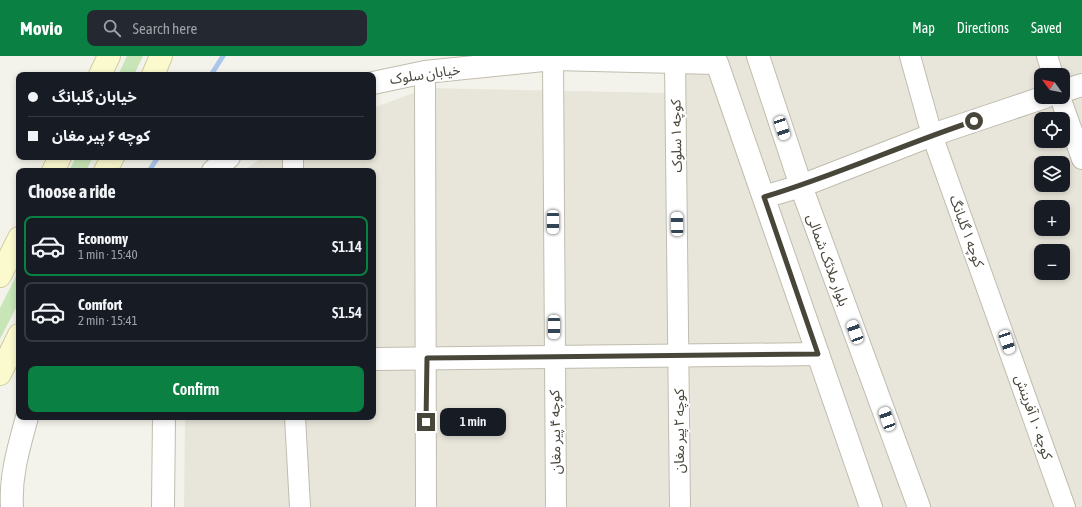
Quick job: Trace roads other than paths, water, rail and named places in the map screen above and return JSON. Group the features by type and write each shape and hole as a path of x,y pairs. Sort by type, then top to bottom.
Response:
{"main road":[{"path":"101,72 109,56"},
{"path":"154,72 161,56"},
{"path":"0,276 16,244"},
{"path":"0,374 16,341"}],"street":[{"name":"بلوار ملائک شمالی","path":"758,56 801,186 919,507"},
{"name":"کوچه ۱ گلبانگ","path":"910,56 932,135 1002,327"},
{"path":"1047,56 1051,68"},
{"name":"خیابان سلوک","path":"376,82 425,72 553,60 717,63 764,197"},
{"name":"کوچه ۴ پیر مغان","path":"553,60 556,507"},
{"name":"کوچه ۱ سلوک","path":"675,62 679,356"},
{"path":"425,72 427,358 426,504"},
{"path":"1070,89 1082,85"},
{"path":"871,507 764,197 801,186 932,135 1034,101"},
{"path":"1062,104 1082,159"},
{"path":"217,168 226,160"},
{"name":"کوچه ۱۰ آفرینش","path":"1002,327 1065,507"},
{"path":"376,359 818,354"},
{"name":"کوچه ۲ پیر مغان","path":"679,356 680,507"},
{"path":"12,507 11,488 16,456 26,420"},
{"path":"164,420 164,507"},
{"path":"295,420 300,505"}],"waterway":[{"path":"213,72 223,56"},
{"path":"151,168 156,160"}]}
